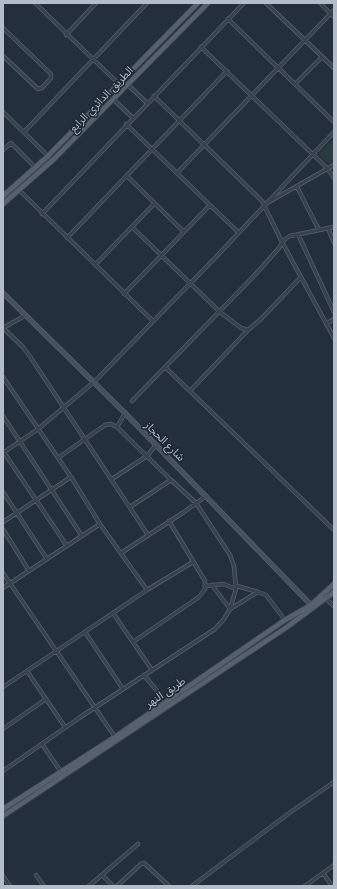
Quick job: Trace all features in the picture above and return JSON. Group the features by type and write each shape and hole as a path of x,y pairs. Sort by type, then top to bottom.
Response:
{"main road":[{"name":"الطريق الدائري الرابع","path":"3,196 48,156 198,3"},
{"name":"الطريق الدائري الرابع","path":"3,204 54,159 208,3"},
{"name":"شارع الحجاز","path":"3,292 125,413 311,605"},
{"name":"طريق النهر","path":"3,809 115,737 285,620 311,605 324,595 334,584"},
{"name":"طريق النهر","path":"3,816 278,633 334,592"},
{"path":"30,791 33,796"}],"street":[{"path":"35,3 66,35 123,88"},
{"path":"24,132 147,3"},
{"path":"42,214 126,124 244,3"},
{"path":"266,3 334,68"},
{"path":"320,3 334,17"},
{"path":"66,35 93,4"},
{"path":"177,173 334,10"},
{"path":"228,19 334,122"},
{"path":"3,28 50,74 51,78 41,89 37,88 3,56"},
{"path":"201,47 253,95 313,154 328,169 334,178"},
{"path":"295,84 322,57"},
{"path":"67,238 180,122 227,71"},
{"path":"128,84 147,103"},
{"path":"154,96 262,201 282,242 334,338"},
{"path":"113,99 133,118"},
{"path":"3,112 48,156"},
{"path":"126,124 238,232"},
{"path":"67,546 3,452 38,429 94,382 191,283 334,132"},
{"path":"3,150 11,143 35,167"},
{"path":"264,205 334,165"},
{"path":"127,176 184,232"},
{"path":"297,187 320,230"},
{"path":"18,190 153,321"},
{"path":"95,266 154,204"},
{"path":"124,294 210,205"},
{"path":"132,227 220,312 241,328 248,330"},
{"path":"132,401 220,312 279,248 282,242 290,236 334,227"},
{"path":"328,228 334,243"},
{"path":"298,234 334,312"},
{"path":"190,391 301,277"},
{"path":"26,315 3,328 23,347 148,535"},
{"path":"326,324 334,319"},
{"path":"166,368 334,530"},
{"path":"3,377 5,383 71,477 100,524 147,590"},
{"path":"117,427 125,413"},
{"path":"3,416 82,536"},
{"path":"3,771 65,727 215,629 230,610 236,588 234,566 230,556 196,503 117,427 108,424 58,458"},
{"path":"112,479 147,456 156,445"},
{"path":"3,522 71,477"},
{"path":"130,507 171,480"},
{"path":"3,492 47,559"},
{"path":"121,553 206,496"},
{"path":"133,642 199,597 203,593 206,586 205,581 169,521"},
{"path":"3,588 100,524"},
{"path":"3,529 29,571"},
{"path":"3,687 147,590 193,562"},
{"path":"3,574 115,737"},
{"path":"206,586 223,584 266,595 285,620"},
{"path":"212,585 230,610"},
{"path":"230,610 258,592"},
{"path":"326,599 334,606"},
{"path":"113,613 152,670"},
{"path":"85,632 123,689"},
{"path":"27,671 65,727"},
{"path":"144,675 166,702"},
{"path":"3,729 46,700"},
{"path":"42,744 61,772"},
{"path":"192,886 288,814 334,782"},
{"path":"89,886 138,844"},
{"path":"118,886 141,864 144,863 169,886"},
{"path":"305,886 334,865"},
{"path":"323,873 332,886"},
{"path":"36,875 44,886"},
{"path":"102,875 113,886"},
{"path":"3,876 10,886"}],"green space":[{"path":"334,139 334,162 330,164 319,154"}]}
